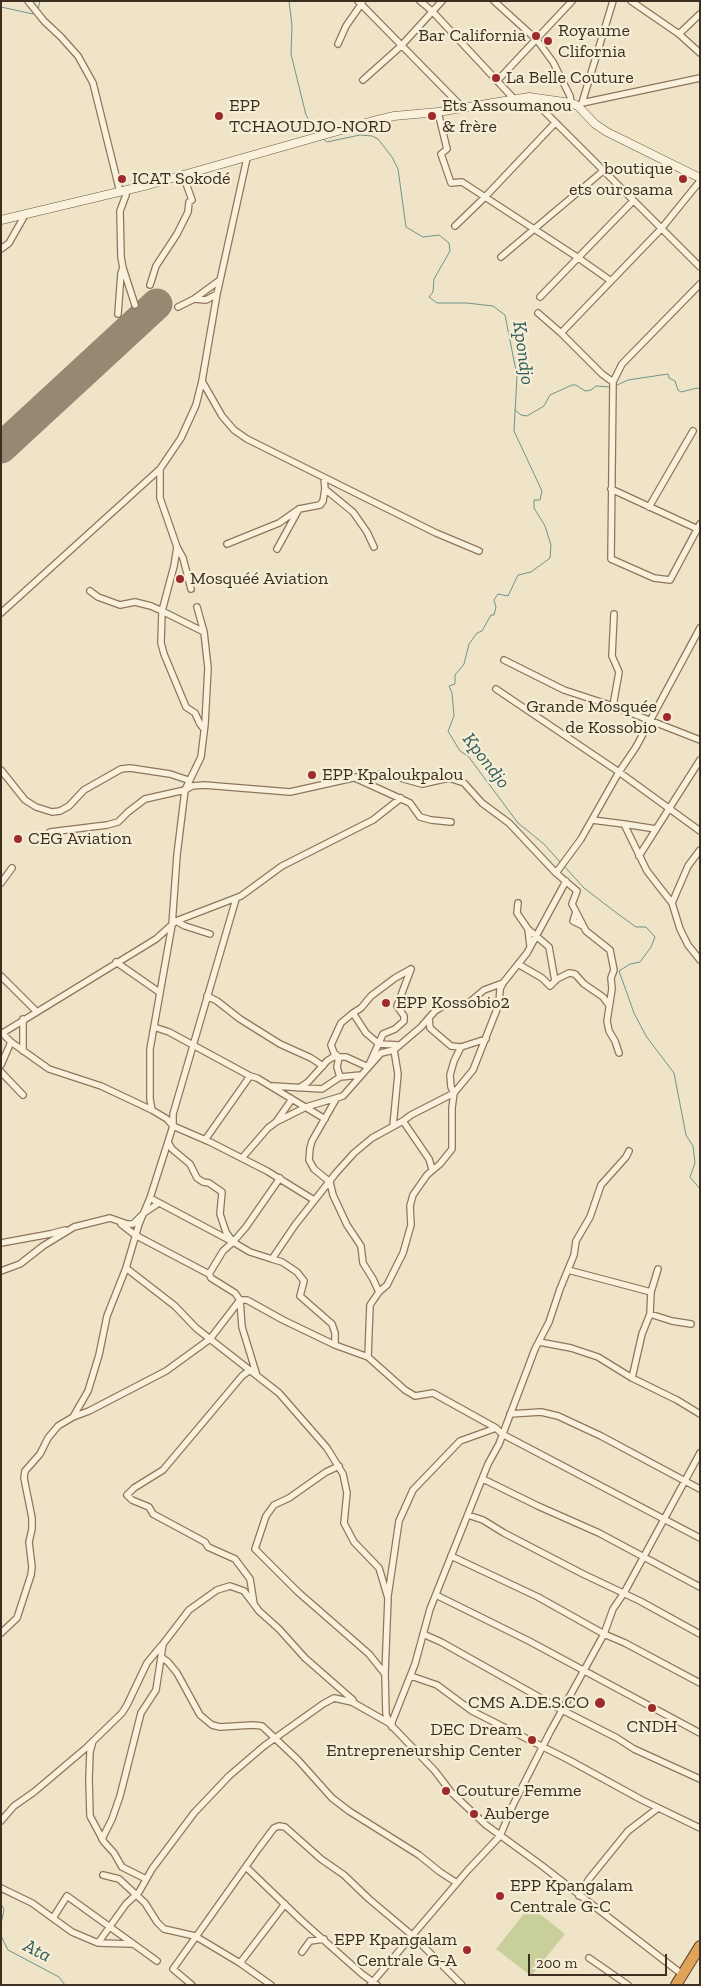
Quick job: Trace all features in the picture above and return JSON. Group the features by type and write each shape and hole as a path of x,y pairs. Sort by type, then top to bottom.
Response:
{"highway":[{"path":"676,1985 700,1946"}],"main road":[{"path":"1,220 123,191 394,116 438,112 529,97 577,104 595,124 607,132 700,180"}],"street":[{"path":"28,1 78,56 93,83 123,191 126,195 120,210 120,248 123,268 135,304"},
{"path":"420,1 432,11 515,100"},
{"path":"363,80 400,46 442,1"},
{"path":"494,1 537,40 553,62 570,96 577,104"},
{"path":"497,80 572,1"},
{"path":"577,104 613,1"},
{"path":"631,1 679,34 700,54"},
{"path":"338,44 346,26 361,2 400,46 463,108"},
{"path":"679,34 700,14"},
{"path":"577,104 700,78"},
{"path":"529,97 700,267"},
{"path":"438,112 447,149 441,154 451,183 462,182 611,281"},
{"path":"455,226 556,123"},
{"path":"1,613 160,469 181,438 196,405 202,381 217,294 247,158"},
{"path":"501,257 603,171"},
{"path":"150,285 156,266 177,234 192,200 183,175"},
{"path":"561,332 661,229 700,180"},
{"path":"540,298 577,257 633,201"},
{"path":"1,249 8,243 24,215"},
{"path":"118,314 123,268"},
{"path":"178,307 194,299 220,280"},
{"path":"611,490 699,527 670,580 654,578 611,559 611,490 613,383 622,364 700,284"},
{"path":"194,299 206,300 217,294"},
{"path":"538,313 561,332 613,383"},
{"path":"202,381 222,416 234,430 247,439 436,533 479,551"},
{"path":"649,506 693,431"},
{"path":"160,469 160,498 177,547 183,558 191,589"},
{"path":"227,544 278,523 299,509 320,505 324,501 324,478"},
{"path":"325,489 353,512 367,532 374,547"},
{"path":"277,549 299,509"},
{"path":"177,547 162,611 161,643 186,707 195,713 204,729"},
{"path":"90,591 98,597 120,605 135,602 142,603 204,632"},
{"path":"152,1110 149,1060 159,992 174,923 177,854 185,790 188,780 201,756 204,729 208,668 204,632 197,607"},
{"path":"613,706 619,672 612,656 614,614"},
{"path":"557,872 581,839 618,772 636,747 700,628"},
{"path":"504,660 564,690 613,706 700,740"},
{"path":"496,689 618,772 700,831"},
{"path":"640,856 700,760"},
{"path":"1,770 24,800 36,807 52,812 65,808 84,790 121,769 130,768 170,774 188,780"},
{"path":"50,832 113,824 145,800 185,790 192,786 204,785 290,792 353,777 378,775 393,776 422,784 449,778 464,783 482,803 509,823 577,890 572,904 584,927 610,950 614,970 611,978 608,1026 619,1053"},
{"path":"353,777 410,803 420,817 451,822"},
{"path":"314,1200 280,1178 242,1158 172,1126 167,1119 152,1110 101,1086 49,1069 11,1042 2,1033 156,939 174,923 236,899 282,866 373,820 401,798"},
{"path":"592,820 656,829"},
{"path":"624,824 647,871 672,903 680,930 688,945 700,960"},
{"path":"672,903 688,866 700,850"},
{"path":"1,883 12,868"},
{"path":"272,1258 314,1200 346,1161 363,1146 393,1126 454,1093 473,1070 498,1004 500,989 530,946 566,881"},
{"path":"73,1417 88,1391 99,1355 106,1316 126,1268 135,1235 150,1198 168,1142 173,1114 236,899"},
{"path":"518,903 517,914 528,928 549,947 555,981"},
{"path":"174,923 210,934"},
{"path":"528,928 530,946"},
{"path":"116,962 159,992"},
{"path":"518,964 542,978 550,986 569,973 576,974 584,984 603,997 609,1004"},
{"path":"339,1057 334,1053 331,1045 341,1023 361,1008 371,996 411,969 397,1006 404,1016 404,1021 383,1034 368,1067"},
{"path":"1,976 36,1011"},
{"path":"242,1158 268,1128 276,1122 306,1107 342,1096 381,1053 396,1048 421,1027 435,1011 444,1005 466,1005 484,990 503,983"},
{"path":"207,996 280,1044 311,1058 323,1066"},
{"path":"353,1013 366,1032 378,1044 396,1048"},
{"path":"429,1018 430,1028 451,1046 461,1047 486,1039"},
{"path":"23,1050 24,1019"},
{"path":"154,1027 169,1032 270,1086 325,1119"},
{"path":"1,1065 11,1042"},
{"path":"368,1357 370,1305 378,1292 387,1285 406,1247 412,1220 410,1206 413,1196 432,1170 440,1164 452,1149 454,1093 451,1087 450,1076 454,1061 461,1047"},
{"path":"393,1126 398,1074 396,1048"},
{"path":"339,1057 337,1067 340,1076"},
{"path":"299,1088 314,1076 329,1059 346,1057 368,1067"},
{"path":"1,1072 23,1094"},
{"path":"270,1086 322,1089 340,1076 361,1075"},
{"path":"206,1140 250,1076"},
{"path":"276,1122 292,1099"},
{"path":"336,1099 312,1141 309,1160 314,1169 330,1182 333,1195 347,1225 361,1246 363,1264 373,1279 378,1292"},
{"path":"404,1121 430,1159 432,1170"},
{"path":"168,1142 172,1149 190,1164 197,1178 203,1182 210,1183 222,1192 220,1214 226,1232 233,1242"},
{"path":"391,1726 411,1676 436,1595 535,1349 549,1322 574,1255 576,1241 590,1217 601,1185 629,1151"},
{"path":"209,1274 223,1251 250,1222 280,1178"},
{"path":"150,1198 250,1252 282,1262 297,1272 304,1281 300,1296 332,1324 335,1333 335,1345"},
{"path":"1,1243 50,1234 106,1218 133,1224 144,1213 160,1203"},
{"path":"116,1219 135,1235 209,1274 211,1278 235,1293 240,1300 242,1327 257,1376"},
{"path":"1,1271 20,1264 49,1242 74,1227"},
{"path":"126,1268 175,1306 196,1328 279,1393 296,1411 339,1466 343,1474 347,1493 344,1523 354,1542 379,1568 388,1598"},
{"path":"632,1378 642,1334 650,1314 651,1292 658,1269"},
{"path":"568,1270 651,1292"},
{"path":"240,1300 247,1300 335,1345 368,1357 405,1390 415,1396 433,1392 496,1428 502,1434 700,1538"},
{"path":"1,1633 17,1618 28,1586 32,1567 29,1550 32,1529 25,1471 40,1454 48,1438 58,1426 73,1417 89,1411 166,1371 210,1339 240,1300"},
{"path":"650,1314 672,1322 691,1324"},
{"path":"539,1342 571,1348 598,1357 632,1378 677,1400 700,1414"},
{"path":"250,1370 242,1376 163,1470 134,1488 127,1495 132,1500 149,1507 153,1514 205,1542 208,1547 235,1559 250,1579 254,1604"},
{"path":"510,1414 541,1412 558,1416 601,1436 700,1489"},
{"path":"391,1726 386,1714 385,1674 388,1598 399,1521 413,1490 460,1441 496,1428"},
{"path":"246,1867 373,1984 457,1883 500,1836 542,1748 604,1634 613,1609 624,1593 700,1453"},
{"path":"339,1466 326,1472 289,1498 274,1505 266,1516 254,1549 298,1592 369,1654 385,1674"},
{"path":"483,1478 538,1506 598,1533 700,1587"},
{"path":"468,1515 484,1520 504,1533 624,1593 700,1634"},
{"path":"451,1556 538,1598 700,1683"},
{"path":"1,1822 14,1806 34,1792 93,1740 127,1705 147,1663 189,1610 217,1590 230,1586 241,1588 317,1670 364,1709"},
{"path":"436,1595 521,1637 700,1733"},
{"path":"423,1634 441,1642 634,1749 700,1779"},
{"path":"102,1839 112,1819 120,1796 141,1713 156,1690 163,1644"},
{"path":"161,1657 177,1673 200,1715 212,1725 220,1727 258,1725 275,1738 332,1798 349,1812 419,1855 457,1883"},
{"path":"411,1676 426,1680 445,1690 472,1711 700,1828"},
{"path":"98,1943 126,1904 136,1895 176,1836 204,1800 229,1776 275,1738 330,1699 348,1700 391,1726 435,1771 451,1792 486,1825 683,1975"},
{"path":"93,1740 90,1752 90,1816 102,1839 122,1867 146,1879"},
{"path":"579,1896 589,1878 628,1831 658,1808"},
{"path":"192,1985 173,1969 274,1828 283,1826 321,1859 344,1875 413,1936 462,1985"},
{"path":"103,1875 119,1879 145,1903 157,1922 164,1929 195,1936 270,1985"},
{"path":"1,1888 32,1903 72,1932 98,1943 132,1944"},
{"path":"53,1918 66,1896 157,1961"},
{"path":"240,1964 284,1904"},
{"path":"302,1952 310,1941 324,1939"},
{"path":"589,1958 628,1985"}],"green space":[{"path":"530,1906 565,1934 531,1976 496,1949"}],"waterway":[{"path":"38,10 40,1"},
{"path":"289,1 292,25 291,54 306,115 317,134"},
{"path":"1,7 33,14"},
{"name":"Kpondjo","path":"322,138 327,142 360,135 372,136 378,139 392,157 398,169 406,227 423,237 439,235 449,243 450,251 434,279 433,292 429,297 437,303 467,303 493,306 505,315 517,376 514,431 542,491 540,500 534,500 534,508 545,526 551,545 550,558 531,572 518,575 508,596 498,594 494,600 496,607 494,615 491,615 482,631 477,633 469,644 464,664 455,675 455,684 449,686 452,693 454,716 448,731 460,751 468,756 518,823 544,844 560,862"},
{"path":"615,386 628,380 668,374 669,378 675,381 678,390 681,392 700,389"},
{"path":"515,410 521,415 527,416 544,406 550,395 572,385 576,385 585,391 591,390 596,386 611,387"},
{"name":"Kpondjo","path":"565,867 584,888 636,927 646,927 655,937 651,947 640,962 630,964 619,971 634,1013 646,1036 674,1073 686,1135 693,1146 695,1163 690,1177 700,1189"},
{"name":"Ata","path":"1,1904 4,1910 1,1924"},
{"name":"Ata","path":"1,1936 8,1950 59,1977 65,1985"}],"runway":[{"path":"1,448 157,304"}],"place":[{"name":"Bar California","path":"536,36"},
{"name":"Royaume Clifornia","path":"548,41"},
{"name":"La Belle Couture","path":"496,78"},
{"name":"EPP TCHAOUDJO-NORD","path":"219,116"},
{"name":"Ets Assoumanou & frère","path":"432,116"},
{"name":"ICAT Sokodé","path":"122,179"},
{"name":"boutique ets ourosama","path":"683,179"},
{"name":"Mosquéé Aviation","path":"180,579"},
{"name":"Grande Mosquée de Kossobio","path":"667,717"},
{"name":"EPP Kpaloukpalou","path":"312,775"},
{"name":"CEG Aviation","path":"18,839"},
{"name":"EPP Kossobio2","path":"386,1003"},
{"name":"CMS A.DE.S.CO","path":"600,1703"},
{"name":"CNDH","path":"652,1708"},
{"name":"DEC Dream Entrepreneurship Center","path":"532,1740"},
{"name":"Couture Femme","path":"446,1791"},
{"name":"Auberge","path":"474,1814"},
{"name":"EPP Kpangalam Centrale G-C","path":"500,1896"},
{"name":"EPP Kpangalam Centrale G-A","path":"467,1950"}]}
